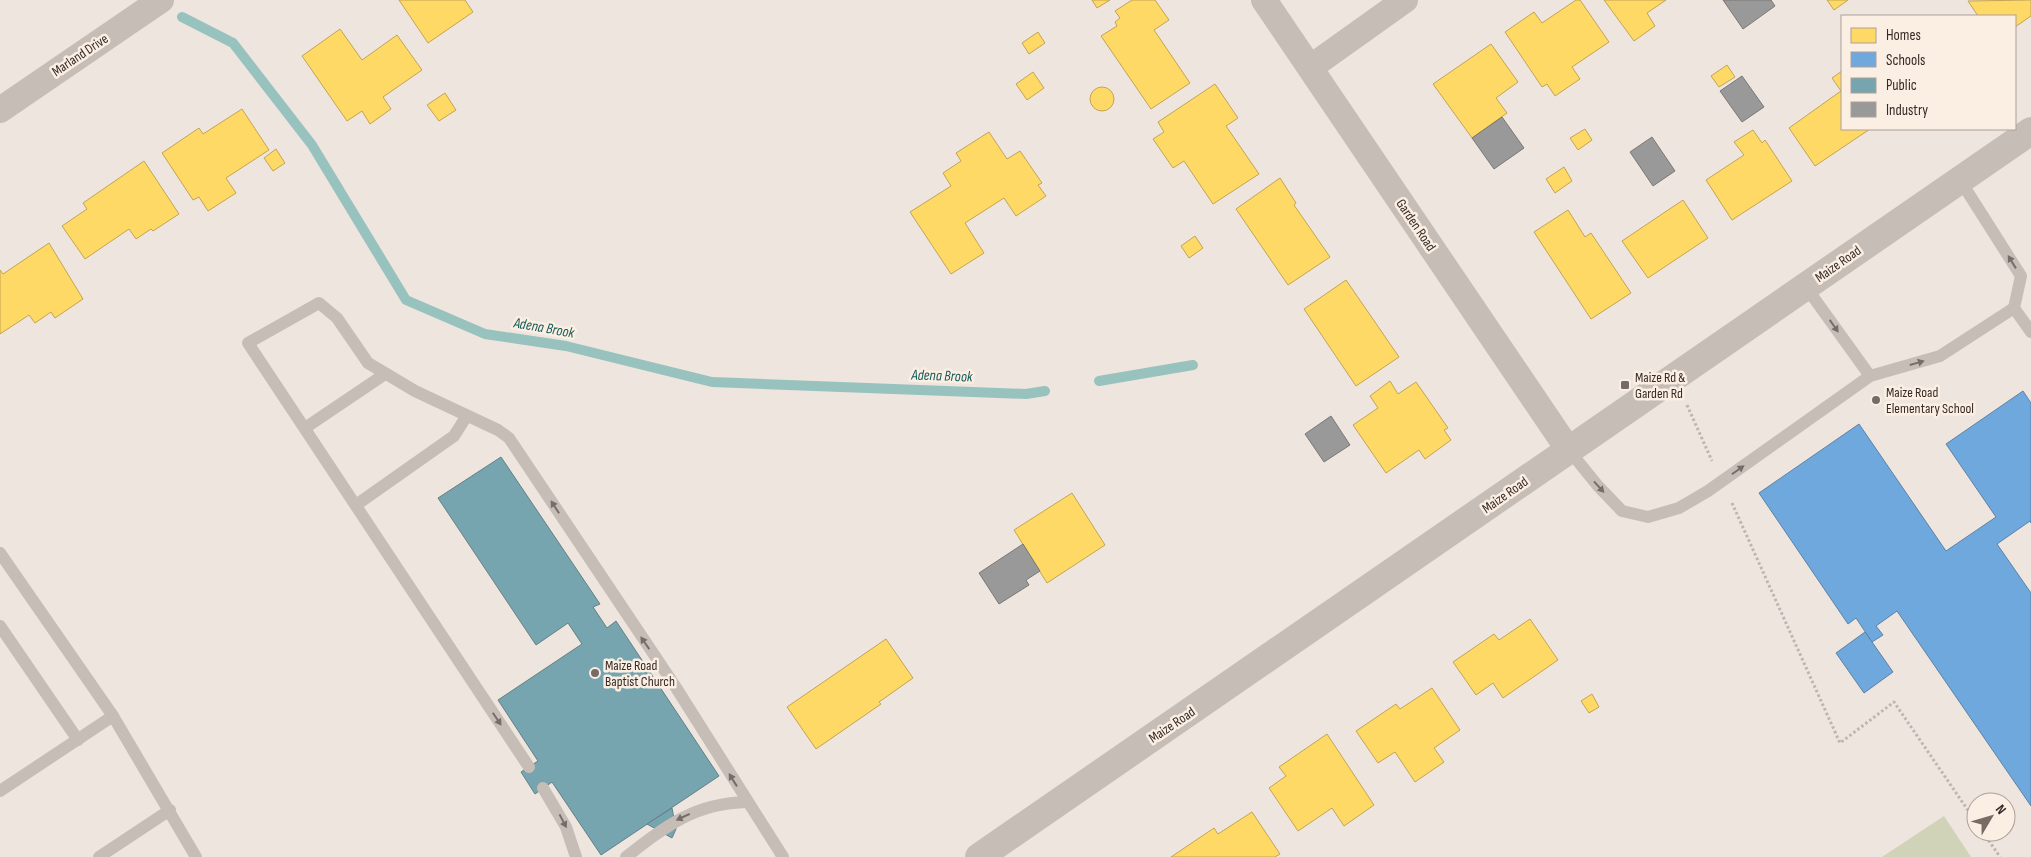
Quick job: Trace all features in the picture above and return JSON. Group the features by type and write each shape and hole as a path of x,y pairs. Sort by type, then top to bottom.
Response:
{"street":[{"name":"Marland Drive","path":"0,110 161,0"},
{"name":"Garden Road","path":"1264,0 1568,449"},
{"path":"1310,67 1406,0"},
{"name":"Maize Road","path":"979,857 2031,131"}],"lane":[{"path":"1960,180 2020,276 2014,308 2031,332"},
{"path":"1806,287 1870,376"},
{"path":"529,767 248,343 319,303 337,318 368,363 466,417 498,430 509,438 674,686 747,802 776,855"},
{"path":"1568,449 1598,486 1622,511 1648,517 1679,508 1722,481 1870,376 1940,356 2014,308"},
{"path":"305,428 385,374"},
{"path":"356,504 454,436 466,417"},
{"path":"0,553 113,716 196,857"},
{"path":"0,626 78,740"},
{"path":"0,791 113,716"},
{"path":"543,788 566,827 576,857"},
{"path":"626,857 674,821 700,809 725,802 747,802"},
{"path":"99,857 170,810"}],"path":[{"path":"1674,377 1840,743 1894,702 1966,807"},
{"path":"1990,842 2000,857"}],"green space":[{"path":"1944,816 1971,857 1882,857"}],"building: Homes":[{"path":"399,0 465,0 473,12 428,43"},
{"path":"1092,0 1110,0 1097,8"},
{"path":"1132,0 1155,0 1169,20 1154,30 1190,83 1151,109 1101,36 1117,26 1115,22 1120,18 1115,11"},
{"path":"1576,0 1580,0 1609,42 1572,67 1580,79 1555,96 1547,84 1542,87 1505,32 1534,12 1542,23"},
{"path":"1604,0 1666,0 1647,13 1655,26 1634,41"},
{"path":"1827,0 1848,0 1834,10"},
{"path":"2031,0 2031,16 2016,26 2016,15 1977,15 1968,1"},
{"path":"340,29 362,60 397,35 422,70 383,97 391,109 370,124 362,111 347,121 302,56"},
{"path":"1038,32 1045,43 1029,54 1022,43"},
{"path":"1491,44 1518,82 1496,98 1507,113 1472,138 1433,84"},
{"path":"1727,65 1735,77 1719,87 1711,76"},
{"path":"1033,72 1044,88 1027,100 1016,84"},
{"path":"1841,72 1841,91 1832,78"},
{"path":"1215,84 1238,118 1226,126 1259,174 1213,204 1184,161 1173,168 1153,139 1164,132 1158,122"},
{"path":"1102,87 1107,88 1113,94 1113,104 1107,110 1102,111 1097,110 1091,104 1090,99 1091,94 1097,88"},
{"path":"1841,91 1841,130 1869,130 1815,166 1789,128"},
{"path":"445,93 456,110 439,121 427,105"},
{"path":"242,109 269,150 226,178 236,193 208,211 199,197 193,200 162,153 199,128 203,134"},
{"path":"1585,129 1592,140 1578,150 1570,138"},
{"path":"1753,130 1762,143 1765,140 1792,181 1732,220 1706,180 1744,155 1734,142"},
{"path":"989,132 1007,159 1020,151 1042,183 1038,185 1046,196 1016,216 1004,198 965,223 984,253 951,274 910,212 951,186 943,173 961,161 956,153"},
{"path":"276,149 285,163 273,171 264,158"},
{"path":"144,161 179,214 153,231 151,229 136,239 129,229 85,259 62,226 87,209 83,203"},
{"path":"1564,167 1572,181 1555,193 1546,179"},
{"path":"1280,178 1296,203 1294,205 1330,257 1288,285 1236,209"},
{"path":"1683,200 1708,238 1648,278 1622,241"},
{"path":"1568,210 1585,237 1591,233 1631,293 1591,319 1534,232"},
{"path":"1195,236 1203,248 1189,258 1181,246"},
{"path":"49,243 83,299 55,318 51,312 35,323 29,315 0,334 0,270 3,274"},
{"path":"1346,280 1399,357 1356,386 1304,309"},
{"path":"1390,381 1398,394 1416,382 1448,428 1444,430 1451,440 1425,459 1419,450 1386,473 1353,425 1378,408 1370,396"},
{"path":"1072,493 1105,545 1047,583 1014,530"},
{"path":"1530,619 1558,660 1503,698 1493,683 1476,695 1453,662 1494,634 1499,640"},
{"path":"886,639 913,678 879,702 881,704 816,749 787,707"},
{"path":"1432,688 1460,730 1434,748 1444,762 1415,782 1395,752 1378,763 1356,731 1396,704 1400,709"},
{"path":"1592,694 1599,707 1589,713 1581,701"},
{"path":"1327,734 1374,805 1344,826 1332,808 1298,831 1269,788 1286,776 1279,767"},
{"path":"1252,812 1280,854 1275,857 1171,857 1214,828 1218,834"}],"building: Schools":[{"path":"2023,391 2031,403 2031,523 2030,521 1997,544 2031,593 2031,806 1897,611 1876,626 1883,635 1872,642 1856,618 1848,624 1759,493 1859,424 1946,551 1996,517 1946,444"},
{"path":"1865,632 1893,672 1864,693 1836,653"}],"building: Public":[{"name":"Maize Road Baptist Church","path":"501,457 600,604 593,607 607,628 616,621 719,776 601,855 552,782 535,794 521,772 538,761 498,700 582,644 568,623 536,645 438,498"},
{"path":"672,808 676,829 672,838 647,824"}],"building: Industry":[{"path":"1723,0 1771,0 1775,6 1743,29"},
{"path":"1742,76 1764,107 1742,122 1720,91"},
{"path":"1502,117 1524,148 1494,169 1472,138"},
{"path":"1652,137 1675,171 1653,186 1630,152"},
{"path":"1331,416 1350,445 1324,462 1305,434"},
{"path":"1023,544 1040,571 1026,580 1029,585 999,604 979,573"}],"waterway":[{"name":"Adena Brook","path":"182,17 233,43 312,145 406,300 485,334 566,346 712,382 1026,394 1045,391"},
{"name":"Adena Brook","path":"1099,381 1193,365"}],"place":[{"name":"Maize Rd & Garden Rd","path":"1625,385"},
{"name":"Maize Road Elementary School","path":"1876,400"},
{"name":"Maize Road Baptist Church","path":"595,673"}]}
